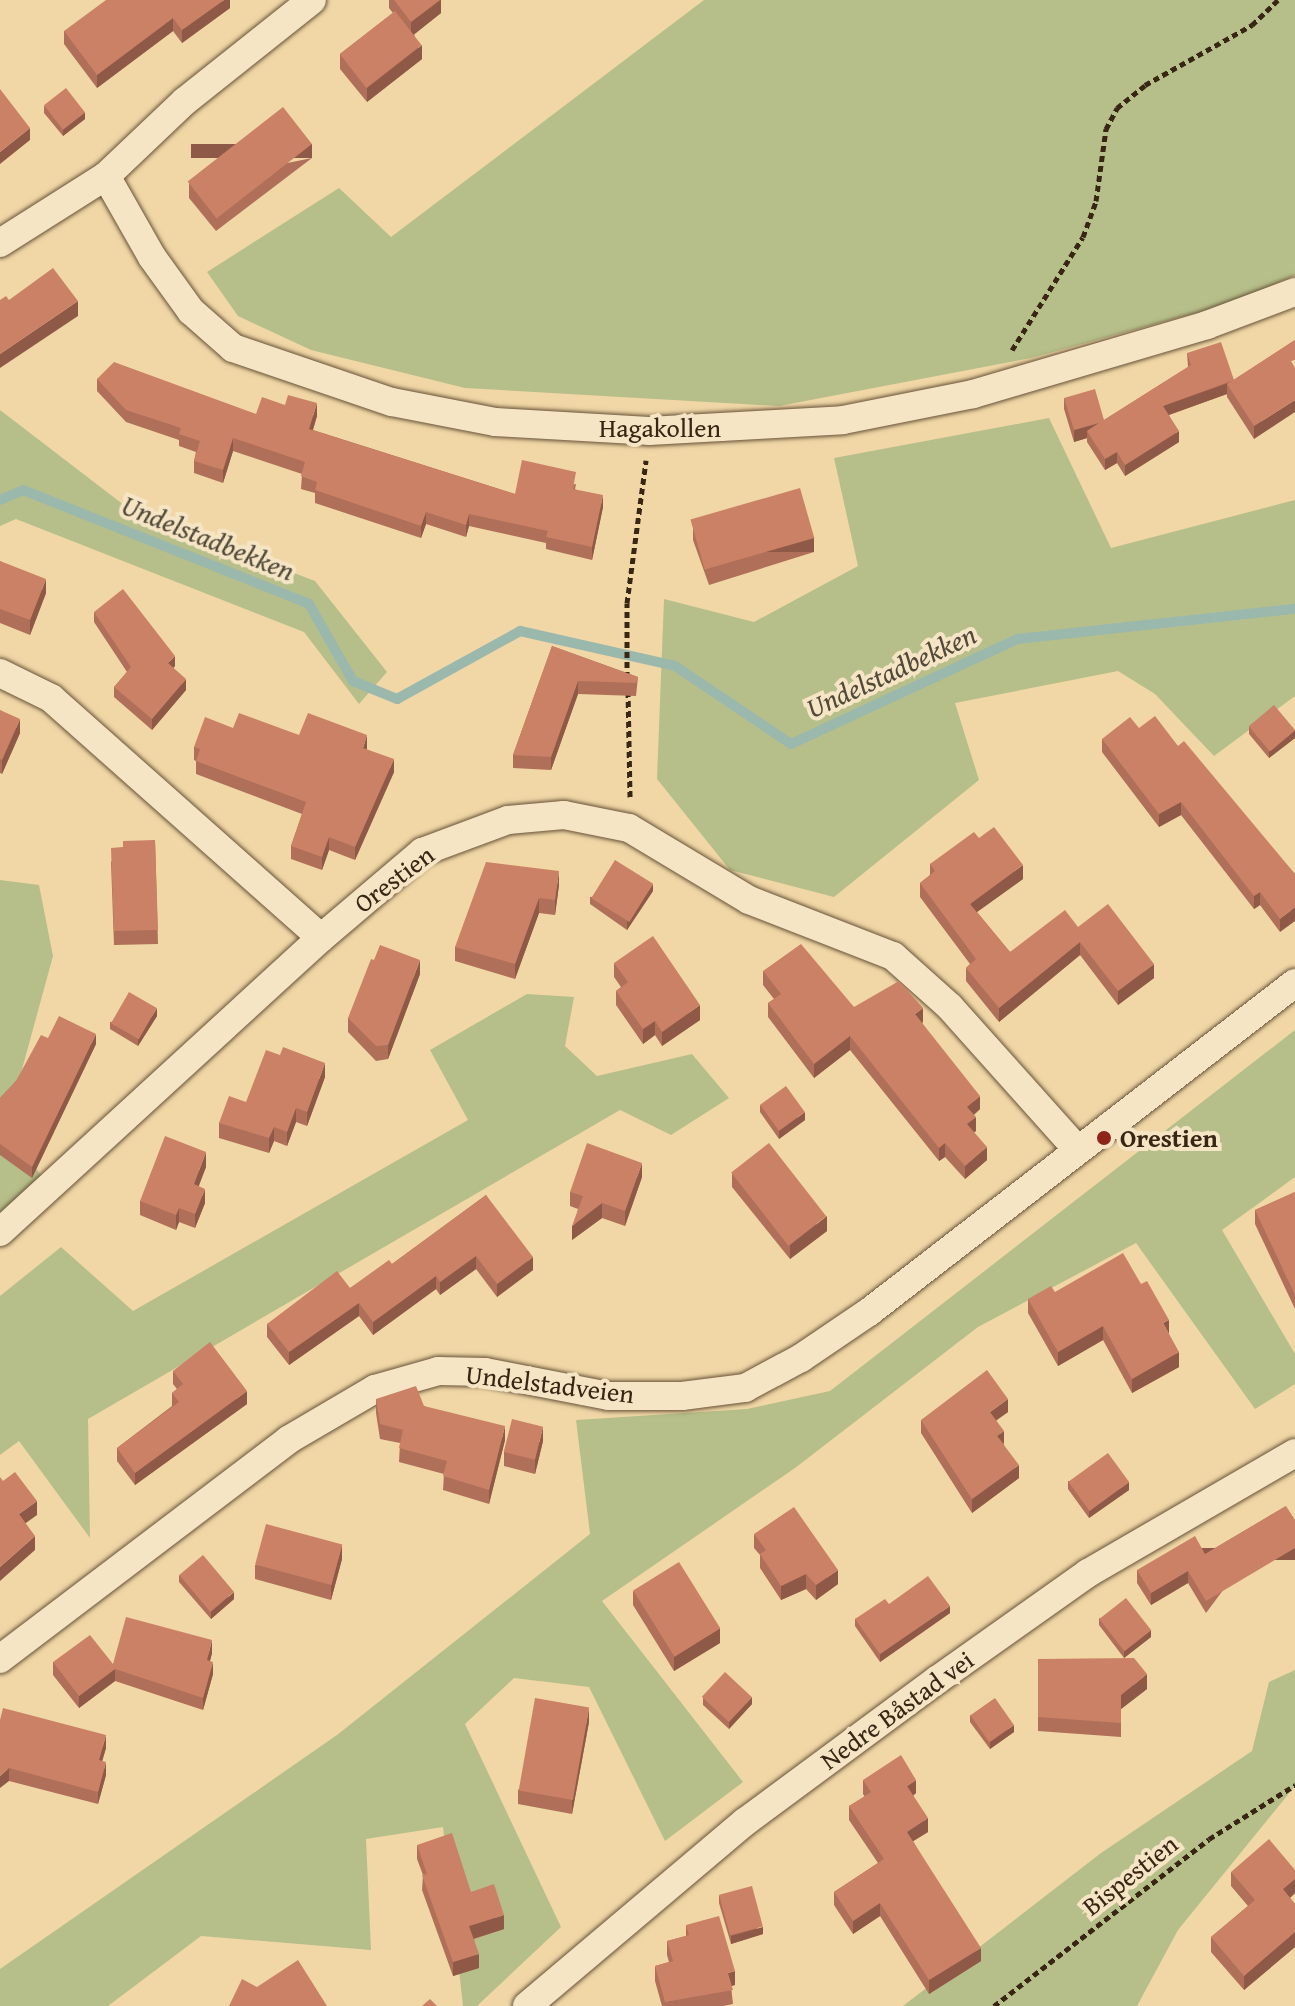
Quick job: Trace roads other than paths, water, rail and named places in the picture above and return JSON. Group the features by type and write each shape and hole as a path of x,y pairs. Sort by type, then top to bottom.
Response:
{"street":[{"path":"0,243 106,176 185,101 312,0"},
{"name":"Hagakollen","path":"106,176 152,257 191,311 233,348 392,402 495,422 649,431 843,420 1003,385 1207,325 1295,292"},
{"path":"0,673 51,698 321,938"},
{"name":"Orestien","path":"0,1232 321,938 422,852 461,834 508,820 564,815 629,828 749,900 893,956 950,1007 1077,1149"},
{"name":"Undelstadveien","path":"0,1659 288,1440 375,1389 438,1371 485,1372 609,1396 682,1396 745,1388 869,1312 1295,983"},
{"name":"Nedre Båstad vei","path":"527,2006 745,1822 937,1680 1088,1573 1295,1453"}],"waterway":[{"name":"Undelstadbekken","path":"0,500 23,490 309,604 353,681 397,699 520,631 675,666 791,744 1017,639 1295,609"}],"place":[{"name":"Orestien","path":"1104,1138"}]}
